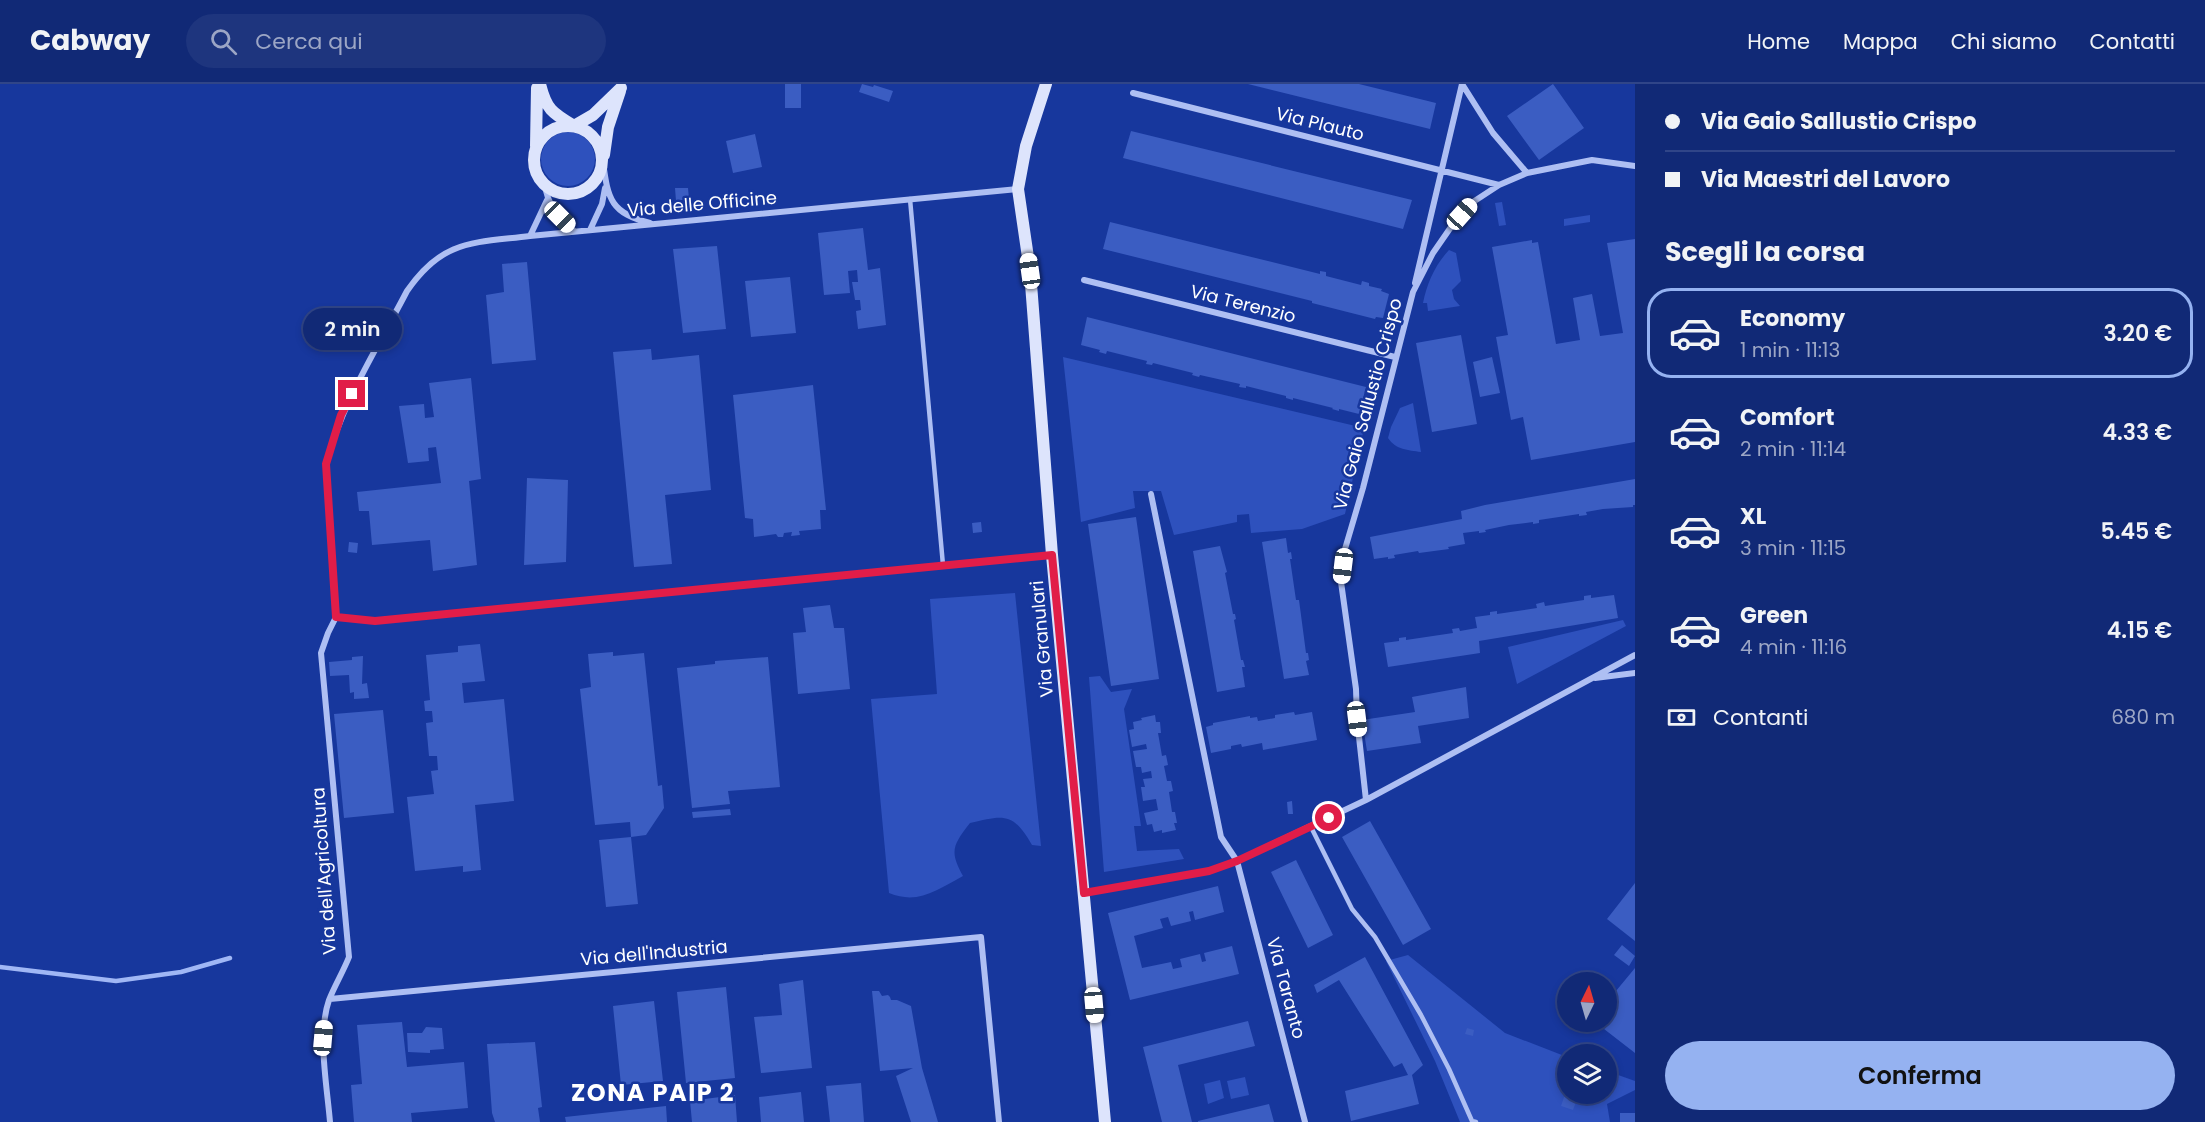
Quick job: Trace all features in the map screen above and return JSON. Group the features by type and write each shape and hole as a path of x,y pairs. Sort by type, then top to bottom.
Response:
{"street":[{"path":"538,84 544,102 552,113 592,135 602,152 606,185 611,202 619,211 632,218 656,224"},
{"path":"538,84 535,167 545,185 547,200 574,231"},
{"name":"Via Granulari","path":"1046,84 1026,146 1018,189 1030,271 1052,555 1105,1122"},
{"path":"1413,292 1462,84"},
{"path":"1462,84 1493,133 1527,173"},
{"path":"536,147 542,137 551,130 562,126 574,126 594,115 622,86"},
{"path":"545,185 565,194 586,189 594,182 600,173 608,127 622,86"},
{"name":"Via Plauto","path":"1133,93 1499,185"},
{"name":"Via Gaio Sallustio Crispo","path":"1366,800 1356,688 1341,582 1345,549 1413,292 1433,253 1451,226 1473,202 1499,185 1527,173 1592,160 1635,166"},
{"path":"590,230 602,204 606,185"},
{"name":"Via delle Officine","path":"336,617 326,464 341,415 407,291 420,272 440,256 462,244 530,236 1018,189"},
{"path":"530,236 547,200"},
{"name":"Via Terenzio","path":"1084,280 1395,357"},
{"path":"1151,494 1221,837 1237,861"},
{"path":"336,617 375,621 1052,555"},
{"name":"Via dell'Agricoltura","path":"330,1122 323,1038 330,999 349,957 321,653 336,617"},
{"path":"1084,893 1209,871 1237,861 1366,800 1635,656"},
{"path":"1591,678 1635,674"},
{"name":"Via Taranto","path":"1237,861 1305,1122"},
{"name":"Via dell'Industria","path":"330,999 981,937 999,1122"}],"lane":[{"path":"910,199 943,565"},
{"path":"1311,827 1352,909 1375,938 1421,1015 1449,1069 1472,1121 1476,1122"}],"shaded area":[{"path":"568,132 578,134 587,140 593,149 595,159 593,169 587,178 578,184 568,186 558,184 549,178 543,169 541,159 543,149 549,140 558,134"},
{"path":"1502,202 1506,225 1499,226 1495,203"},
{"path":"1590,215 1590,222 1564,226 1564,219"},
{"path":"1449,250 1456,253 1461,281 1452,290 1454,299 1460,306 1428,311 1427,303 1423,303 1427,288 1436,268"},
{"path":"1063,357 1364,428 1345,514 1302,529 1251,533 1249,514 1237,515 1237,522 1174,535 1161,491 1133,491 1135,508 1081,522"},
{"path":"1413,403 1421,452 1399,447 1388,438 1400,408"},
{"path":"1015,593 1041,846 1032,845 1019,827 1007,819 991,818 970,823 955,848 956,860 963,876 936,891 918,897 889,893 871,699 937,694 930,599"},
{"path":"1623,620 1626,626 1517,684 1508,647"},
{"path":"1100,676 1111,692 1132,689 1124,709 1141,826 1134,826 1137,851 1179,849 1184,859 1104,872 1089,677"},
{"path":"1408,955 1505,1033 1557,1053 1557,1104 1607,1104 1610,1122 1460,1122 1435,1061 1386,961"},
{"path":"1617,1075 1635,1081 1635,1090 1617,1099"},
{"path":"1245,1077 1249,1095 1231,1099 1227,1081"},
{"path":"1220,1080 1224,1098 1208,1104 1204,1084"}],"building":[{"path":"785,84 801,84 801,108 785,108"},
{"path":"862,84 893,91 889,102 859,92"},
{"path":"1248,84 1359,84 1436,103 1430,129"},
{"path":"1553,84 1584,128 1539,160 1507,116"},
{"path":"1131,131 1412,200 1403,229 1123,158"},
{"path":"755,134 762,167 733,173 726,141"},
{"path":"675,188 688,188 689,199 676,201"},
{"path":"1110,222 1320,274 1320,271 1326,272 1326,276 1361,285 1362,281 1369,283 1369,286 1382,289 1381,291 1389,294 1383,318 1376,317 1375,319 1103,249"},
{"path":"863,228 868,270 880,268 886,325 858,329 856,311 861,310 860,300 855,300 852,282 858,282 857,270 848,271 850,293 824,295 818,233"},
{"path":"1635,239 1635,442 1531,460 1523,417 1511,420 1496,337 1508,335 1492,247 1532,240 1532,243 1538,242 1556,344 1580,340 1573,298 1592,294 1600,336 1623,333 1607,243"},
{"path":"717,246 726,329 683,333 673,249"},
{"path":"527,262 536,360 492,364 486,295 504,292 502,264"},
{"path":"790,277 796,333 751,337 745,281"},
{"path":"1087,317 1366,387 1359,414 1293,398 1293,400 1286,396 1246,386 1246,388 1239,387 1240,384 1200,375 1199,377 1192,375 1193,373 1153,363 1152,365 1146,364 1147,361 1107,351 1106,354 1099,352 1100,350 1081,345"},
{"path":"1461,335 1477,424 1432,432 1416,343"},
{"path":"651,349 652,360 699,355 711,490 665,495 672,564 634,567 613,352"},
{"path":"1492,357 1500,393 1480,397 1473,362"},
{"path":"471,378 481,479 469,481 477,565 433,571 430,540 372,545 369,511 359,511 357,492 441,483 436,447 428,448 429,461 408,463 399,406 424,404 425,418 434,417 429,383"},
{"path":"813,385 826,510 820,510 821,529 799,531 800,535 791,536 792,532 784,533 783,537 778,537 776,534 754,537 753,519 745,518 733,395"},
{"path":"527,478 568,480 566,562 524,565"},
{"path":"1635,479 1635,505 1633,507 1603,509 1586,512 1587,515 1579,516 1579,514 1539,520 1539,523 1533,524 1533,522 1509,525 1485,530 1486,532 1463,533 1465,544 1448,547 1449,549 1419,553 1418,551 1394,555 1395,558 1374,559 1370,537 1462,519 1461,511 1485,505"},
{"path":"1136,517 1159,679 1111,686 1088,524"},
{"path":"981,522 982,532 973,533 972,523"},
{"path":"1286,538 1288,553 1291,552 1296,600 1299,600 1306,653 1308,653 1309,660 1306,661 1309,675 1284,679 1262,542"},
{"path":"349,542 358,543 357,553 348,552"},
{"path":"1220,546 1227,572 1225,573 1233,614 1236,619 1234,620 1241,660 1245,667 1242,667 1245,687 1217,692 1193,551"},
{"path":"1591,595 1591,598 1614,595 1618,618 1479,641 1480,653 1388,667 1384,643 1399,641 1399,638 1406,637 1406,640 1453,633 1452,629 1459,628 1460,631 1477,628 1475,617 1490,615 1490,612 1497,611 1497,614 1537,608 1536,604 1544,602 1545,606 1584,600 1584,596"},
{"path":"830,605 834,628 844,628 850,689 798,694 793,633 806,632 803,608"},
{"path":"480,644 485,681 462,683 464,703 504,699 514,801 475,805 481,870 463,872 463,866 415,871 407,797 434,794 431,771 438,770 437,756 429,756 426,723 433,722 432,711 425,711 424,701 430,700 426,655 458,652 458,646"},
{"path":"613,652 613,656 644,653 658,786 662,785 664,808 646,835 631,837 630,822 595,825 580,689 591,687 588,654"},
{"path":"363,656 362,684 367,683 369,698 354,699 354,692 350,693 349,675 330,676 329,662 352,660 352,657"},
{"path":"768,657 780,787 728,791 730,804 692,808 677,668 715,664 715,661"},
{"path":"1466,687 1469,718 1418,726 1421,743 1367,751 1362,720 1415,712 1412,697"},
{"path":"383,710 394,813 344,818 334,714"},
{"path":"1294,712 1295,715 1312,712 1317,740 1263,750 1262,743 1242,747 1241,744 1231,746 1231,749 1211,753 1206,727 1213,723 1250,716 1250,718 1257,717 1258,721"},
{"path":"1155,715 1156,722 1160,722 1161,733 1158,733 1162,756 1166,755 1168,765 1164,766 1167,781 1171,781 1173,791 1169,792 1172,812 1175,812 1177,823 1174,823 1176,830 1162,833 1162,830 1154,832 1152,824 1147,825 1144,813 1158,810 1156,799 1143,801 1141,787 1145,787 1143,779 1152,778 1151,771 1142,773 1141,767 1136,767 1133,751 1147,749 1146,744 1132,747 1129,730 1134,729 1133,722"},
{"path":"1292,801 1293,814 1288,814 1287,802"},
{"path":"730,809 731,815 693,818 692,812"},
{"path":"1370,821 1431,929 1403,945 1342,837"},
{"path":"631,837 638,904 606,907 599,840"},
{"path":"1296,860 1333,935 1308,948 1271,872"},
{"path":"1635,883 1635,941 1607,919"},
{"path":"1218,886 1224,912 1195,920 1193,911 1189,912 1191,921 1171,926 1168,917 1160,919 1163,928 1134,936 1142,968 1171,962 1173,969 1182,967 1180,959 1200,954 1202,962 1206,961 1204,953 1232,946 1239,974 1130,1000 1108,913"},
{"path":"1622,945 1635,956 1629,966 1614,955"},
{"path":"1365,957 1423,1065 1412,1075 1419,1104 1351,1121 1345,1091 1408,1075 1402,1063 1394,1067 1339,980 1317,993 1314,985"},
{"path":"1635,968 1635,1053 1608,1032 1617,1032 1617,990"},
{"path":"803,980 812,1068 761,1073 754,1017 782,1015 779,984"},
{"path":"726,987 735,1078 686,1083 677,992"},
{"path":"872,991 879,991 882,996 888,995 891,1000 911,1006 922,1068 938,1122 911,1122 896,1076 913,1068 880,1071"},
{"path":"654,1001 663,1081 621,1085 613,1006"},
{"path":"1248,1021 1255,1046 1178,1065 1192,1122 1162,1122 1143,1047"},
{"path":"402,1022 407,1067 464,1062 468,1108 411,1113 412,1122 354,1122 351,1085 362,1084 357,1025"},
{"path":"426,1027 442,1028 444,1049 430,1050 430,1053 408,1052 407,1033 422,1033"},
{"path":"1467,1028 1474,1030 1473,1036 1465,1034"},
{"path":"535,1042 542,1107 538,1108 540,1122 495,1122 492,1113 487,1044"},
{"path":"861,1083 864,1122 830,1122 826,1086"},
{"path":"801,1092 804,1122 761,1122 759,1097"},
{"path":"735,1095 737,1122 692,1122 690,1101"},
{"path":"1269,1104 1274,1122 1198,1122 1198,1121"},
{"path":"1562,1104 1575,1104 1573,1110 1561,1106"},
{"path":"666,1106 667,1122 566,1122 565,1117"},
{"path":"1620,1113 1635,1113 1635,1122 1620,1122"}],"waterway":[{"path":"0,967 116,981 181,972 230,958"}],"district":[{"name":"ZONA PAIP 2","path":"653,1093"}],"route":[{"path":"352,394 341,415 326,464 336,617 375,621 1052,555 1084,893 1209,871 1237,861 1329,818"}]}
